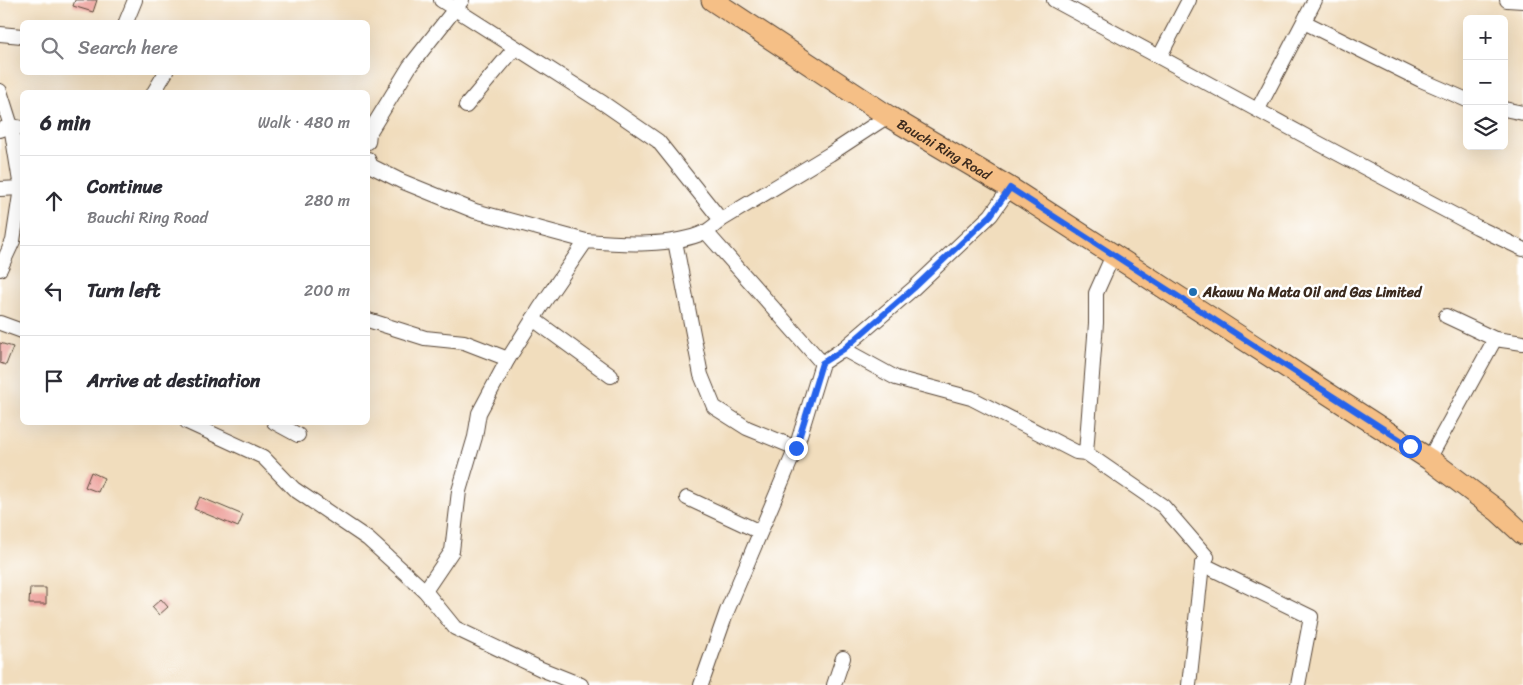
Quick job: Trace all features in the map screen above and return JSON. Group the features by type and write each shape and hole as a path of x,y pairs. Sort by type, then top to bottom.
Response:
{"main road":[{"name":"Bauchi Ring Road","path":"712,0 888,116 1010,188 1429,459 1498,511 1523,534"}],"street":[{"path":"127,20 135,0"},
{"path":"441,0 458,5 515,48 604,103 658,141 721,220"},
{"path":"1054,0 1433,204 1523,249"},
{"path":"1160,56 1189,0"},
{"path":"1258,109 1315,0"},
{"path":"1507,0 1523,1"},
{"path":"370,131 410,66 458,5"},
{"path":"1304,22 1420,80 1463,98"},
{"path":"0,34 20,36"},
{"path":"466,106 515,48"},
{"path":"155,90 164,75"},
{"path":"0,91 11,128 20,177"},
{"path":"1508,110 1523,113"},
{"path":"370,162 372,166 401,181 475,210 586,241 618,244 675,241 706,232 721,220 830,154 888,116"},
{"path":"0,189 20,188"},
{"path":"701,685 727,611 796,448 822,363 844,349 914,288 985,220 1010,188"},
{"path":"0,269 13,241 20,200"},
{"path":"706,232 822,363"},
{"path":"425,591 452,551 459,491 479,413 508,359 586,241"},
{"path":"675,241 701,375 714,406 747,428 796,448"},
{"path":"1086,454 1096,323 1096,293 1113,255"},
{"path":"1446,316 1495,339 1523,343"},
{"path":"533,319 611,376"},
{"path":"370,321 424,338 464,342 508,359"},
{"path":"0,322 20,331"},
{"path":"1429,459 1495,339"},
{"path":"844,349 896,378 971,398 1076,452 1086,454 1163,506 1207,557 1202,564 1189,685"},
{"path":"194,425 263,457 294,489 368,539 425,591 455,628 541,669 581,685"},
{"path":"280,425 298,435"},
{"path":"687,498 760,532"},
{"path":"1202,564 1311,617 1298,685"},
{"path":"834,685 843,658"}],"building":[{"path":"75,0 97,0 93,12 73,6"},
{"path":"0,343 13,347 6,365 0,363"},
{"path":"91,472 104,478 98,492 85,487"},
{"path":"200,497 243,515 238,527 194,509"},
{"path":"30,588 46,588 46,604 29,604"},
{"path":"161,599 168,607 159,615 152,607"}],"place":[{"name":"Akawu Na Mata Oil and Gas Limited","path":"1193,292"}],"route":[{"path":"796,448 822,363 844,349 914,288 991,215 1010,188 1410,446"}]}
